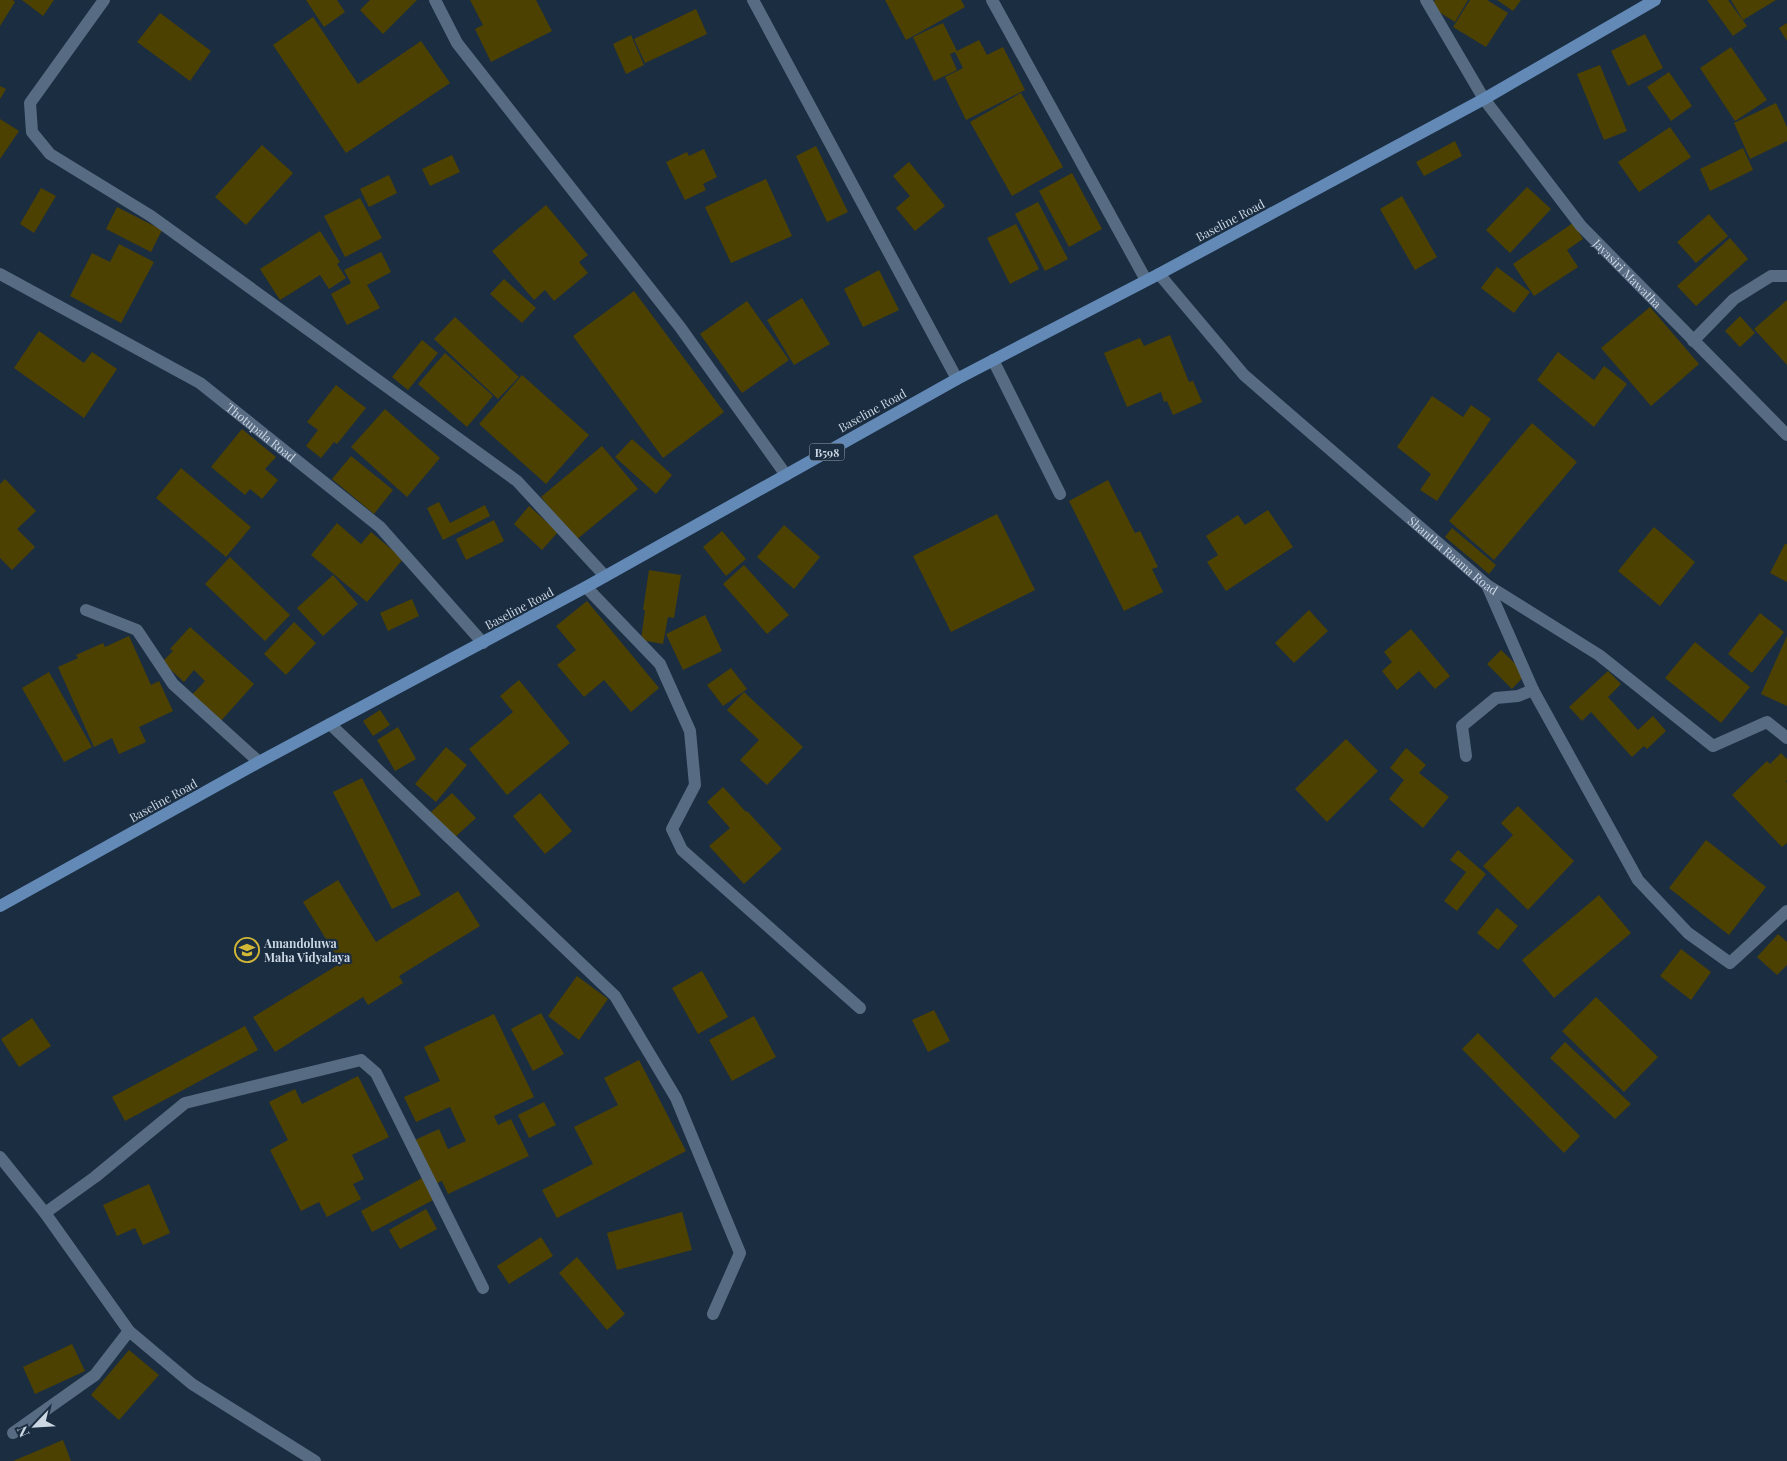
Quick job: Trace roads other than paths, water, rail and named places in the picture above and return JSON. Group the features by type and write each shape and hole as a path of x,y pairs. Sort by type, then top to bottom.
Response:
{"main road":[{"name":"Baseline Road","path":"0,906 259,762 606,576 956,379 1159,274 1484,99 1655,0"}],"street":[{"path":"104,0 30,103 32,132 50,154 151,216 517,482 606,576"},
{"path":"435,0 457,43 680,327 786,475"},
{"path":"753,0 956,379"},
{"path":"992,0 1146,280"},
{"name":"Jayasiri Mawatha","path":"1426,0 1484,99 1581,226 1693,342 1787,435"},
{"name":"Thotupala Road","path":"0,274 200,383 380,527 483,643"},
{"name":"Shantha Raama Road","path":"1159,274 1244,375 1487,585 1599,655 1713,746 1767,722 1787,738"},
{"path":"1693,342 1734,299 1771,276 1787,276"},
{"path":"993,360 1060,494"},
{"path":"1487,585 1533,690 1638,880 1688,933 1730,963 1787,911"},
{"path":"586,587 660,664 690,731 694,785 672,829 682,850 860,1008"},
{"path":"86,610 137,630 173,684 259,762"},
{"path":"1466,756 1462,726 1496,698 1518,696 1533,690"},
{"path":"330,724 615,996 676,1098 740,1253 713,1314"},
{"path":"45,1213 95,1177 185,1104 361,1060 376,1073 483,1288"},
{"path":"0,1157 45,1213 129,1332 192,1384 314,1461"},
{"path":"13,1433 95,1375 129,1332"}],"place":[{"name":"Amandoluwa Maha Vidyalaya","path":"247,950"}]}
